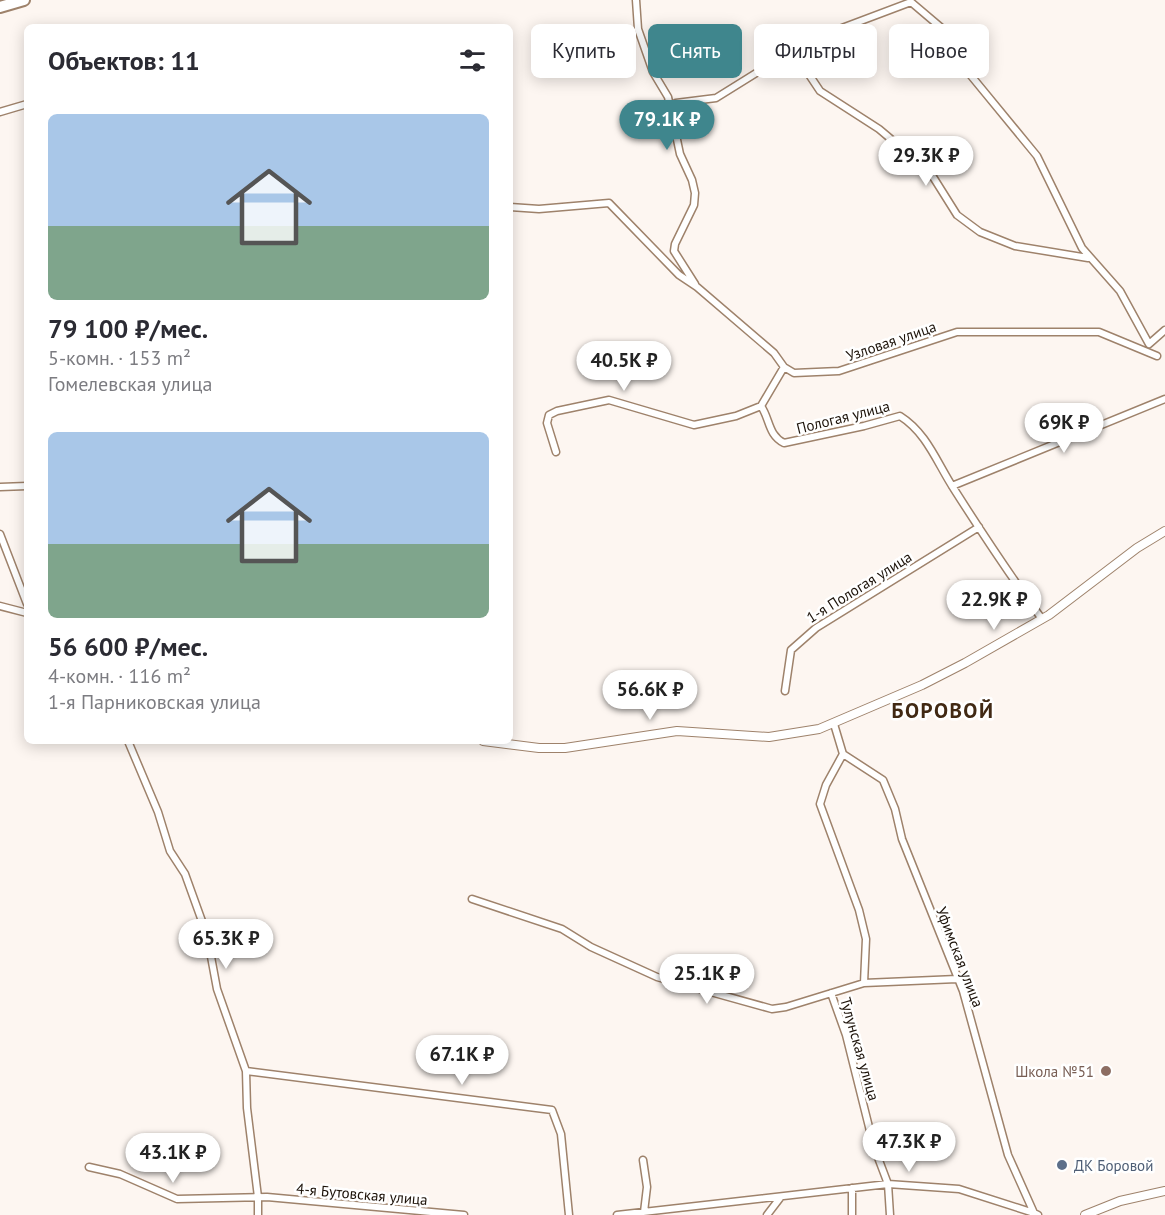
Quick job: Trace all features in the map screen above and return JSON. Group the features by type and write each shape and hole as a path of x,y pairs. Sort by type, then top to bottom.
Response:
{"highway":[{"path":"0,7 24,0"}],"street":[{"path":"636,0 638,29 653,72 668,98 680,154 692,180 695,193 694,205 675,244 674,251 698,287"},
{"path":"1089,258 1015,246 980,232 957,216 930,172 879,129 819,91 796,55 842,28 911,2 930,15 944,30 968,72 1037,156 1089,258 1108,275 1120,291 1149,344 1165,330"},
{"path":"670,108 676,103 716,98 754,74"},
{"path":"0,112 24,105"},
{"path":"513,207 540,209 609,203 680,275 698,287 774,353 784,367 761,406 736,416 694,425 609,400 557,411 549,415 547,423 556,452"},
{"name":"Узловая улица","path":"784,367 795,373 839,371 957,332 1099,332 1157,356"},
{"path":"952,486 1165,399"},
{"name":"Пологая улица","path":"761,406 772,432 784,443 900,416 920,432 952,486 1042,619"},
{"path":"0,487 24,486"},
{"name":"1-я Пологая улица","path":"785,691 791,650 816,628 979,527"},
{"path":"507,744 565,748 676,731 769,737 819,729 965,663 1042,619 1137,548 1165,531"},
{"path":"0,534 24,596"},
{"path":"0,606 24,612"},
{"path":"834,724 843,754 825,785 820,804 859,910 866,939 864,983"},
{"path":"129,744 158,812 170,851 185,874 204,925 217,989 246,1071 246,1108 258,1197 258,1215"},
{"name":"Уфимская улица","path":"843,754 883,780 895,809 902,839 963,991 1008,1155 1036,1214"},
{"path":"472,899 562,929 591,947 657,977 771,1009 786,1007 864,983 957,979"},
{"name":"Тулунская улица","path":"831,993 846,1035 874,1147 888,1184 890,1215"},
{"path":"246,1071 552,1110 561,1134 569,1215"},
{"path":"643,1160 647,1187 644,1212"},
{"name":"4-я Бутовская улица","path":"89,1167 120,1174 177,1199 258,1197 464,1215"},
{"path":"617,1215 888,1184 959,1189 1036,1214"},
{"path":"852,1188 852,1215"},
{"path":"1085,1215 1090,1210 1120,1201 1165,1191"},
{"path":"767,1215 780,1198"}],"place":[{"name":"Школа №51","path":"1106,1071"},
{"name":"ДК Боровой","path":"1062,1165"}],"district":[{"name":"БОРОВОЙ","path":"943,710"}]}
